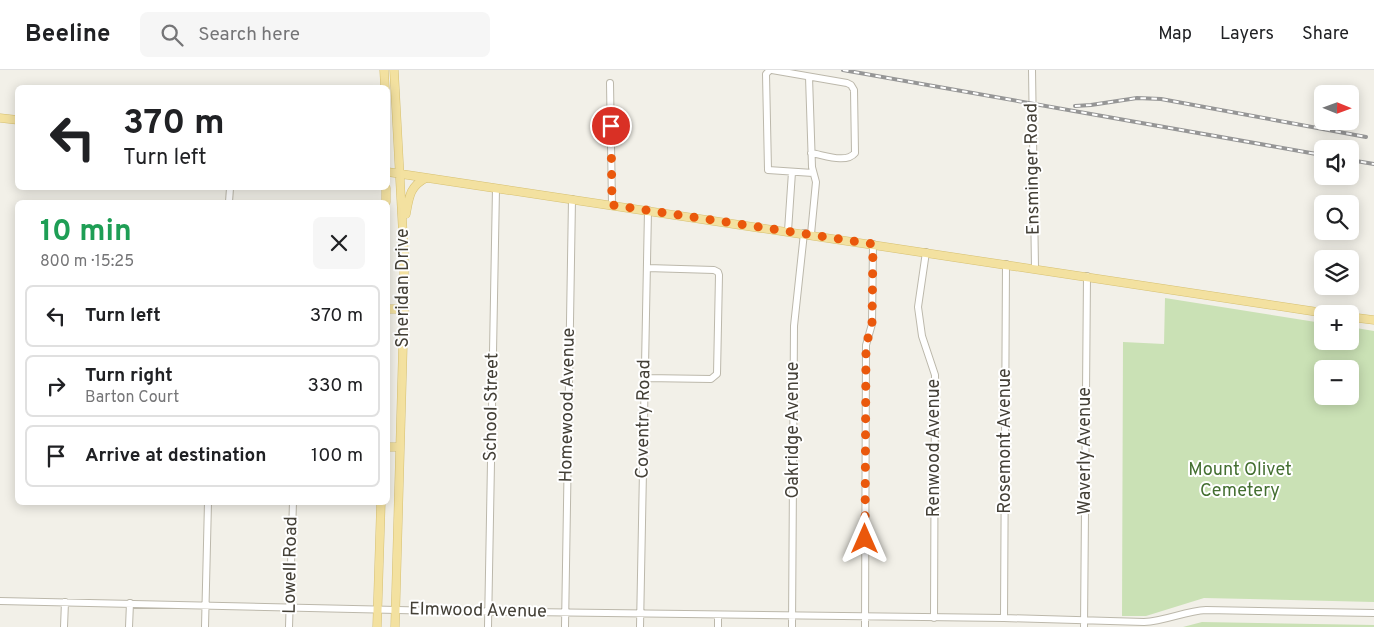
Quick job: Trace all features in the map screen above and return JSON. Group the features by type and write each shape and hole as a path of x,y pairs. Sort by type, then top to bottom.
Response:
{"main road":[{"path":"384,70 385,85"},
{"name":"Sheridan Drive","path":"394,70 404,231 404,309 395,627"},
{"path":"0,118 15,120"},
{"path":"390,172 1314,311"},
{"path":"404,231 410,192 413,187 426,178"},
{"path":"390,309 404,309"},
{"path":"1359,318 1374,320"},
{"path":"390,447 400,447"},
{"path":"378,627 381,505"}],"street":[{"path":"811,153 849,158 855,152 854,90 847,83 771,70 766,74 768,170 813,173"},
{"name":"Ensminger Road","path":"1032,70 1035,268"},
{"name":"Oakridge Avenue","path":"792,627 794,326 816,182 811,153 809,77"},
{"path":"610,84 612,205"},
{"path":"788,231 792,172"},
{"name":"School Street","path":"488,627 496,188"},
{"name":"Homewood Avenue","path":"565,627 572,199"},
{"name":"Coventry Road","path":"640,627 648,210"},
{"path":"865,627 866,345 872,324 873,244"},
{"name":"Renwood Avenue","path":"926,252 918,307 922,336 935,375 934,618"},
{"name":"Rosemont Avenue","path":"1004,618 1006,264"},
{"path":"645,378 711,379 715,377 718,305 718,275 714,270 647,268"},
{"name":"Waverly Avenue","path":"1084,624 1087,276"},
{"path":"205,627 208,505"},
{"name":"Lowell Road","path":"290,627 293,505"},
{"name":"Elmwood Avenue","path":"0,601 396,610 1004,618 1084,624 1157,621 1206,610 1374,613"},
{"path":"64,602 64,627"},
{"path":"129,627 130,603"},
{"path":"718,614 718,627"}],"green space":[{"name":"Mount Olivet Cemetery","path":"1165,298 1314,322 1314,350 1359,350 1359,328 1374,331 1374,602 1204,598 1146,616 1122,616 1123,342 1164,344"},
{"path":"1202,622 1374,625 1374,627 1183,627"}],"railway":[{"path":"843,70 1314,154"},
{"path":"1075,106 1137,98 1161,99 1366,137"},
{"path":"1359,162 1374,164"}],"route":[{"path":"611,126 612,205 873,244 872,324 866,345 865,539"}]}
